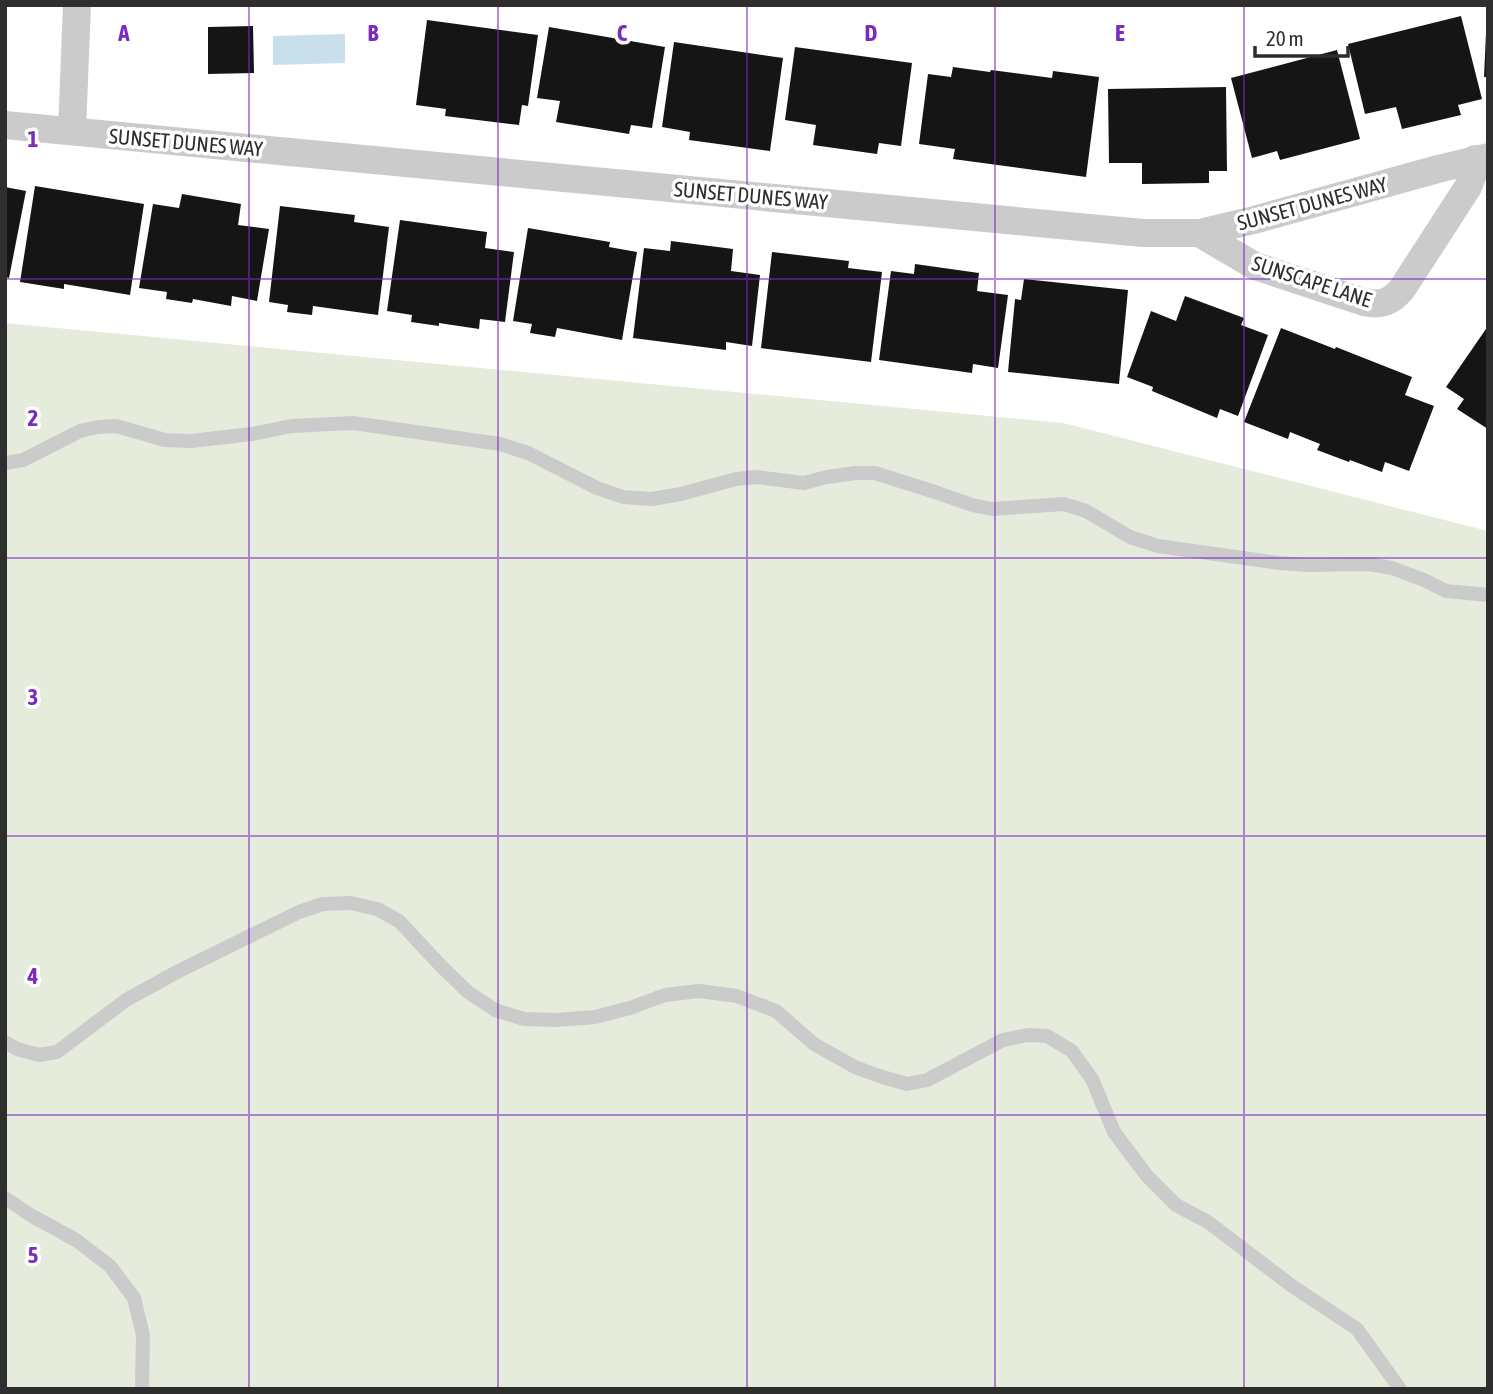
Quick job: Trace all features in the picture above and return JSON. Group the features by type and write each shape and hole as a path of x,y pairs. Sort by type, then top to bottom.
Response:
{"street":[{"path":"72,131 77,5"},
{"name":"SUNSET DUNES WAY","path":"5,125 1143,233 1199,233 1481,158"},
{"name":"SUNSCAPE LANE","path":"1199,233 1255,265 1364,302 1385,303 1402,289 1461,199 1481,158"}],"lane":[{"path":"5,463 23,460 68,437 98,427 116,426 165,440 191,441 252,434 291,426 353,423 500,444 528,453 597,488 623,497 652,499 736,479 756,477 804,483 845,474 875,473 992,509 1064,504 1086,511 1130,537 1158,546 1279,563 1368,564 1392,568 1446,591 1488,595"},
{"path":"5,1042 17,1049 39,1055 57,1052 126,1000 177,972 299,912 323,904 351,903 377,909 399,921 468,992 495,1010 524,1019 596,1017 665,995 699,991 737,996 776,1011 814,1044 855,1067 907,1084 927,1080 1003,1040 1028,1035 1047,1036 1072,1051 1093,1079 1114,1132 1147,1176 1176,1205 1208,1222 1292,1286 1357,1329 1400,1389"},
{"path":"5,1198 85,1247 110,1266 134,1298 143,1335 142,1389"}],"green space":[{"path":"5,323 1063,423 1488,531 1488,1389 5,1389"}],"water":[{"path":"345,34 345,63 273,65 273,36"}],"building":[{"path":"1461,16 1482,99 1458,105 1461,115 1402,129 1396,107 1365,114 1348,44"},
{"path":"427,20 538,35 528,106 522,105 519,125 445,116 446,109 416,105"},
{"path":"253,26 254,73 208,74 208,27"},
{"path":"549,27 665,47 652,128 631,125 629,134 556,122 560,101 537,98"},
{"path":"1486,33 1488,77 1484,77"},
{"path":"674,42 783,58 770,151 689,140 690,132 662,127"},
{"path":"795,47 912,63 901,146 879,143 877,154 813,145 816,125 785,120"},
{"path":"1337,50 1360,139 1280,160 1277,151 1252,158 1231,78"},
{"path":"953,67 1052,78 1053,71 1099,77 1086,177 953,159 955,149 919,144 928,74 951,77"},
{"path":"1226,87 1227,171 1209,171 1209,183 1142,184 1142,163 1109,163 1108,89"},
{"path":"35,186 144,204 130,295 64,284 64,289 20,282"},
{"path":"5,187 26,191 9,278 5,277"},
{"path":"182,194 241,204 238,225 269,229 257,301 232,296 231,306 193,299 192,303 166,299 167,292 139,288 153,204 179,208"},
{"path":"280,206 355,215 354,222 389,227 378,315 313,306 312,315 287,312 288,305 269,302"},
{"path":"400,220 487,232 485,248 514,252 505,322 480,319 479,329 439,323 439,326 411,322 412,315 387,311"},
{"path":"528,228 610,242 609,247 637,252 622,340 557,328 555,337 530,333 532,324 513,321"},
{"path":"671,241 733,249 731,271 760,275 752,346 726,342 726,350 633,338 644,248 670,251"},
{"path":"772,252 849,261 848,268 882,272 871,362 761,348"},
{"path":"915,264 979,273 977,291 1008,295 998,368 973,364 972,373 879,360 891,271 914,274"},
{"path":"1024,279 1128,290 1119,384 1008,372 1015,299 1021,300"},
{"path":"1185,296 1244,318 1241,325 1268,335 1238,416 1220,409 1217,418 1152,391 1153,387 1127,377 1151,311 1176,321"},
{"path":"1488,326 1488,429 1457,409 1464,399 1446,387"},
{"path":"1281,328 1412,377 1405,395 1434,406 1409,471 1385,462 1382,472 1317,450 1320,444 1290,432 1288,439 1244,422"}]}
